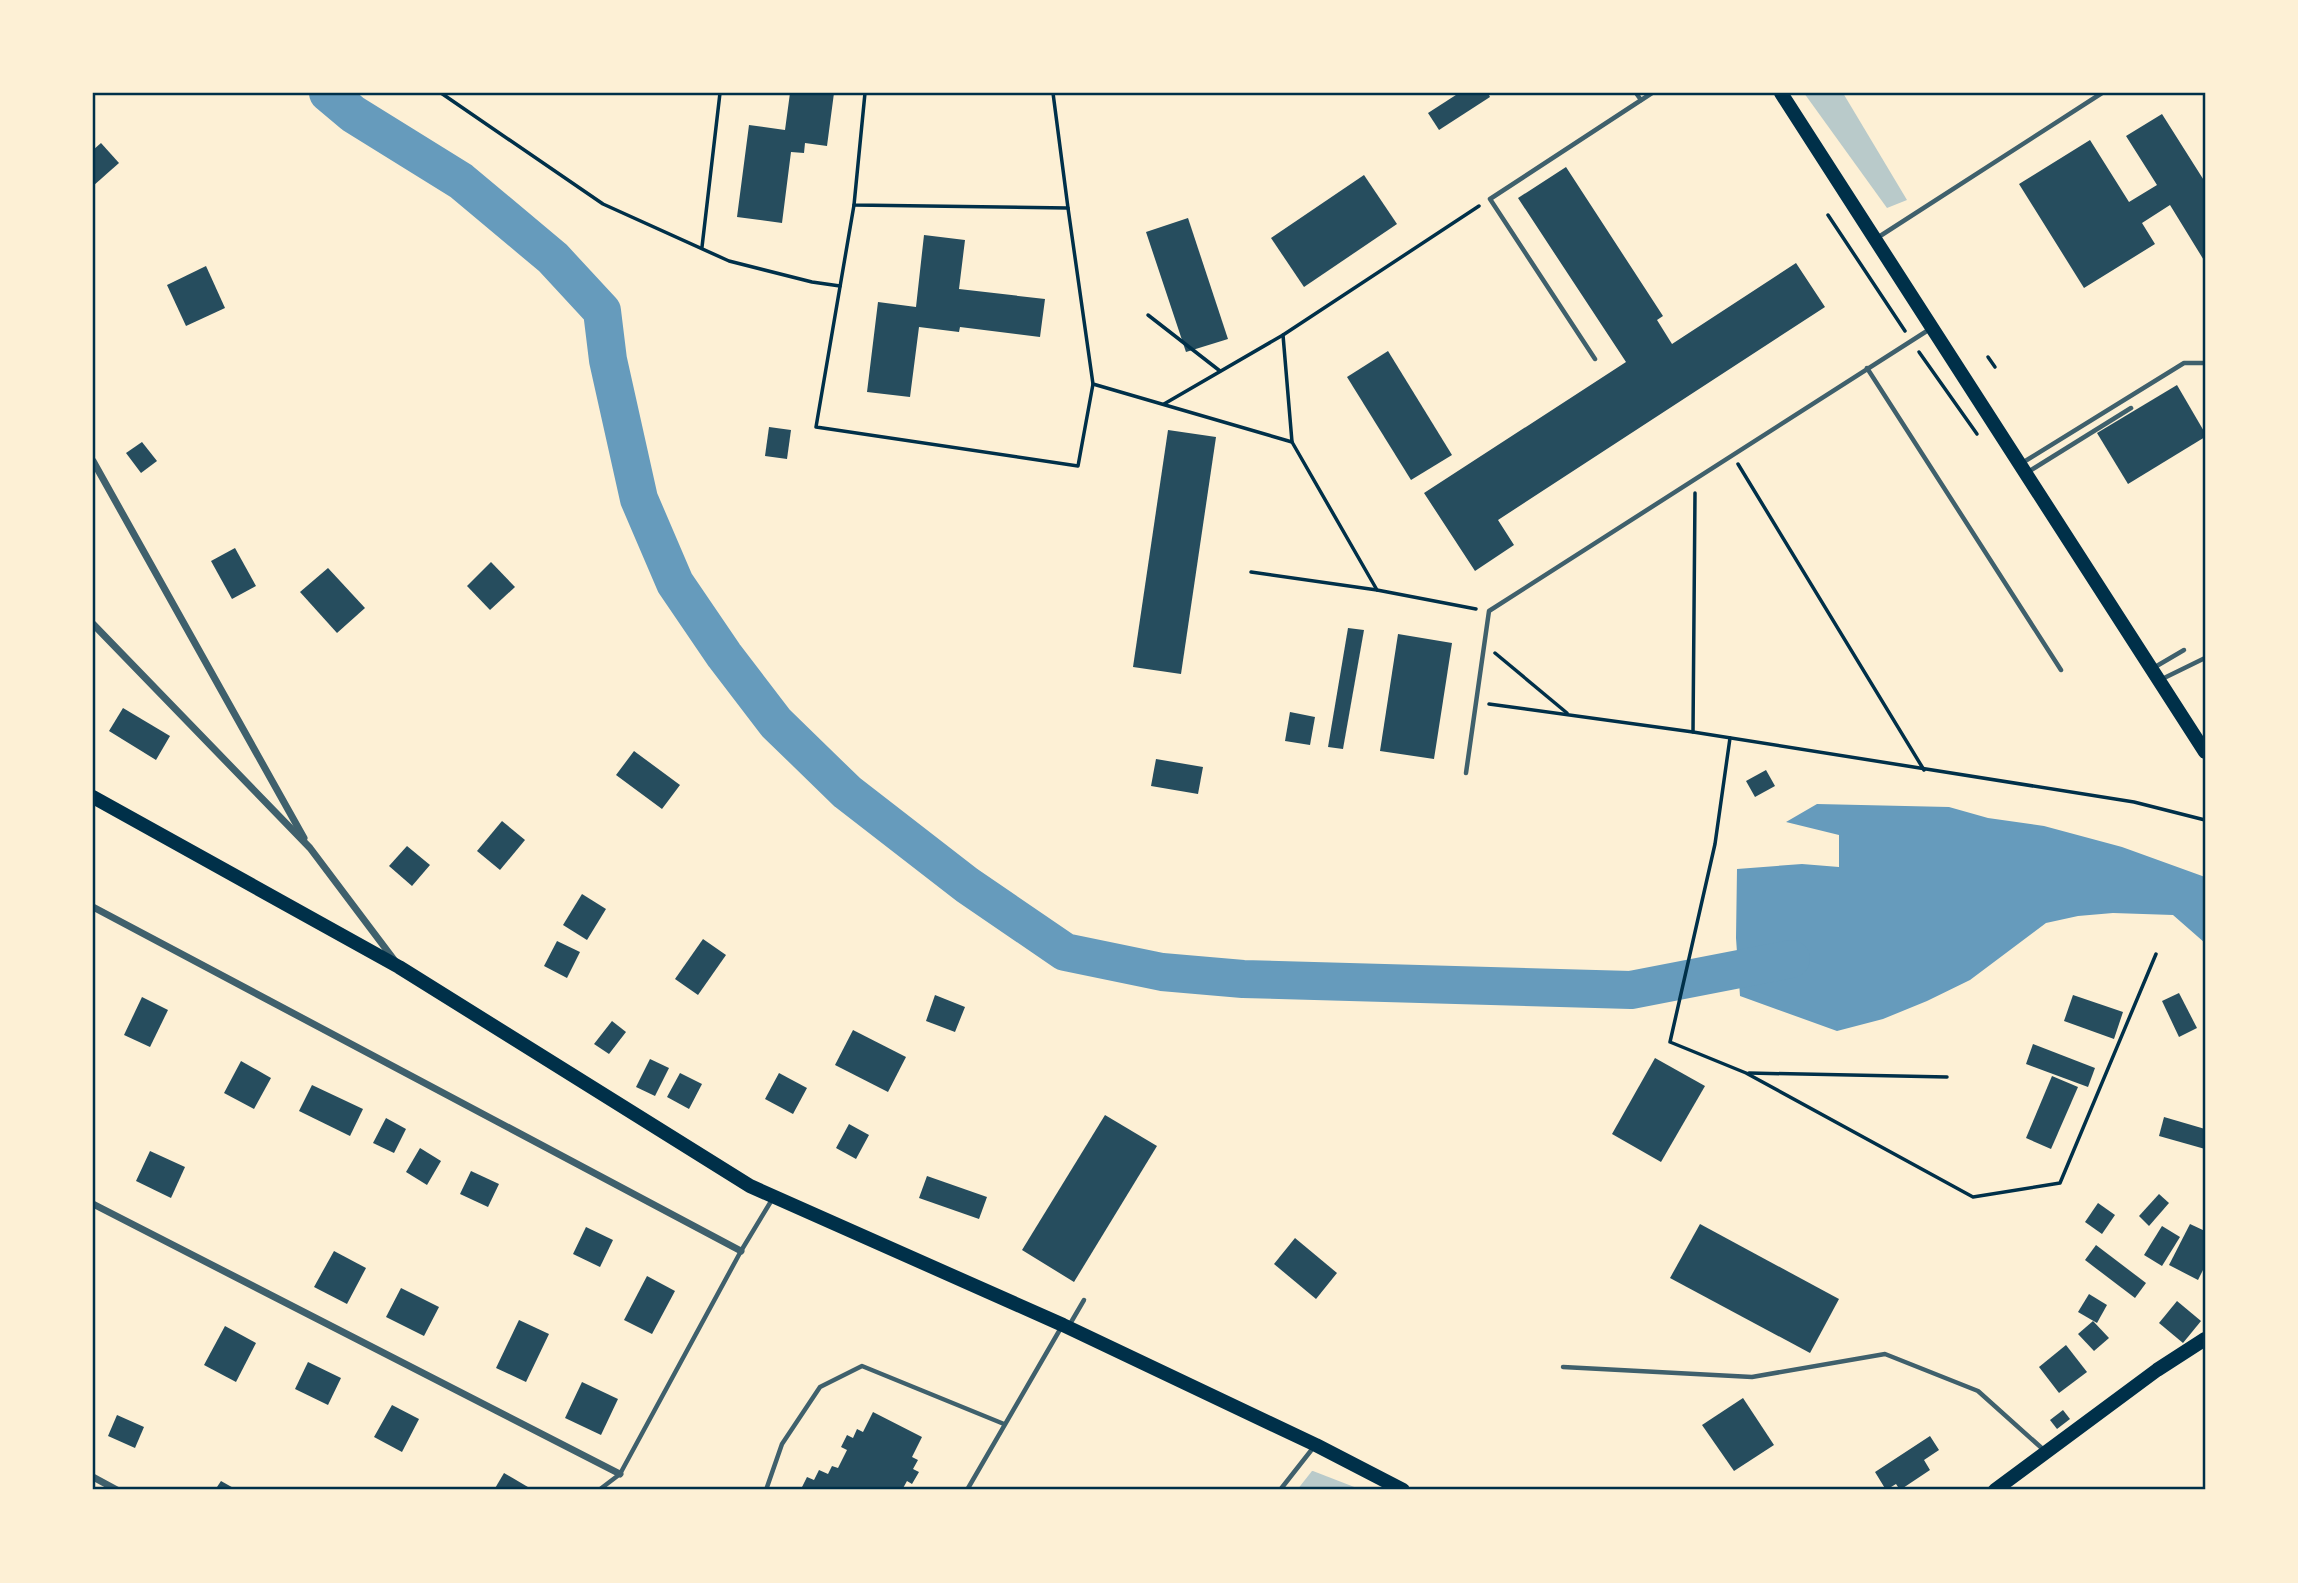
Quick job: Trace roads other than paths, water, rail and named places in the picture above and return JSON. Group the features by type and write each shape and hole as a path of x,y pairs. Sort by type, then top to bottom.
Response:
{"main road":[{"path":"1781,93 2205,752"},
{"path":"93,797 399,967 750,1186 1065,1326 1316,1445 1403,1490"},
{"path":"1995,1490 2157,1370 2205,1339"}],"street":[{"path":"93,461 310,848"},
{"path":"93,625 310,848 399,967"},
{"path":"93,906 741,1251"},
{"path":"93,1203 620,1474"},
{"path":"93,1477 117,1490"}],"lane":[{"path":"1636,93 1641,100"},
{"path":"1595,359 1490,199 1652,93"},
{"path":"1876,238 2102,93"},
{"path":"1466,772 1489,611 1933,327"},
{"path":"2024,468 2184,363 2205,363"},
{"path":"1867,368 2061,670"},
{"path":"2024,468 2131,408"},
{"path":"2156,675 2184,650"},
{"path":"2156,675 2205,658"},
{"path":"598,1490 620,1474 741,1251 774,1196"},
{"path":"967,1490 1004,1424 1084,1300"},
{"path":"1563,1367 1752,1377 1885,1354 1978,1391 2046,1452"},
{"path":"766,1490 782,1444 820,1387 862,1366 1004,1424"},
{"path":"1280,1490 1316,1445"}],"water":[{"path":"1817,804 1949,807 1988,818 2044,826 2122,847 2205,877 2205,943 2173,915 2113,913 2078,916 2046,923 1970,980 1883,1019 1837,1031 1740,996 1736,938 1737,869 1802,864 1839,867 1839,835 1786,822"}],"waterway":[{"path":"328,93 353,114 461,181 553,258 602,311 608,360 639,499 675,583 724,655 776,723 847,792 967,885 1065,952 1162,972 1243,979 1631,990 1791,959"}]}
